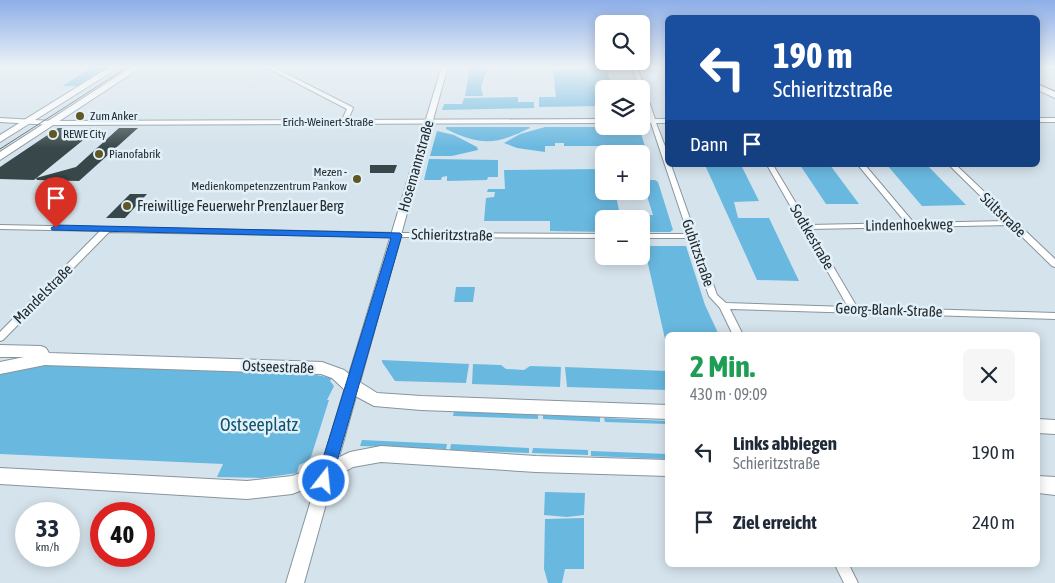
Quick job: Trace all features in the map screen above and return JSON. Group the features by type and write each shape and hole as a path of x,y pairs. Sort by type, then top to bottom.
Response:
{"main road":[{"path":"0,139 73,93"},
{"path":"0,156 97,93"},
{"path":"0,351 41,352 45,359"},
{"name":"Ostseestraße","path":"0,368 45,359 322,368 338,374 352,386 374,399 421,403 665,412"},
{"path":"1040,426 1055,427"},
{"path":"0,476 247,490 292,485 327,472 350,460 381,454 536,464 665,468"},
{"path":"1040,485 1055,486"}],"street":[{"path":"320,93 350,108 344,122"},
{"name":"Hosemannstraße","path":"295,583 437,93"},
{"name":"Gubitzstraße","path":"643,93 665,157"},
{"name":"Erich-Weinert-Straße","path":"0,120 52,123 595,121"},
{"path":"652,121 665,120"},
{"path":"1040,120 1055,120"},
{"name":"Gubitzstraße","path":"669,167 713,296 724,306 737,332"},
{"name":"Sodtkestraße","path":"771,167 854,309"},
{"path":"863,167 912,225"},
{"name":"Sültstraße","path":"954,167 1055,264"},
{"name":"Lindenhoekweg","path":"806,227 1012,223"},
{"name":"Schieritzstraße","path":"0,227 396,235 595,236"},
{"name":"Mandelstraße","path":"0,338 107,229"},
{"path":"650,236 692,236"},
{"name":"Georg-Blank-Straße","path":"724,306 1055,316"},
{"path":"843,567 851,583"}],"green space":[{"path":"465,93 482,93 483,96 465,96"},
{"path":"556,93 595,93 595,106 539,107 539,97 556,97"},
{"path":"518,97 518,102 534,102 534,108 442,110 444,104 462,104 464,98"},
{"path":"446,127 530,128 507,138 479,141 458,135 446,129"},
{"path":"545,127 595,127 595,135 641,135 645,145 564,146 564,143 555,143 555,146 545,146 545,152 517,148 504,143 520,134"},
{"path":"437,131 454,135 477,147 478,150 452,156 430,156"},
{"path":"429,159 498,160 498,177 488,177 487,180 447,181 447,176 442,177 441,180 424,180"},
{"path":"706,167 742,167 759,201 734,202 738,218 769,218 799,281 757,280"},
{"path":"801,167 831,167 859,204 826,204"},
{"path":"889,167 929,167 966,205 922,206"},
{"path":"595,169 595,200 617,200 619,210 595,210 595,232 550,231 550,221 484,221 486,198 494,197 495,192 487,192 488,189 505,189 504,170"},
{"path":"650,180 658,182 673,230 670,232 650,232 650,215 653,215 648,200 650,200"},
{"path":"650,246 686,246 705,305 718,332 665,332 665,339 648,265 650,265"},
{"path":"456,287 475,287 473,302 454,302"},
{"path":"382,360 469,364 466,383 395,381"},
{"name":"Ostseeplatz","path":"46,364 306,373 332,378 330,381 334,386 327,400 329,400 310,460 299,465 297,473 262,478 217,477 223,464 0,454 0,373"},
{"path":"473,364 501,365 506,369 524,370 530,366 561,367 560,387 472,384"},
{"path":"565,367 665,371 665,390 567,387"},
{"path":"454,411 538,415 538,419 453,416"},
{"path":"543,415 600,417 600,422 543,419"},
{"path":"604,418 665,421 665,424 605,422"},
{"path":"362,440 447,444 446,449 360,446"},
{"path":"451,444 529,448 529,453 450,450"},
{"path":"533,448 588,450 588,455 532,453"},
{"path":"591,451 665,454 665,459 591,456"},
{"path":"545,492 585,493 584,515 567,517 544,515"},
{"path":"584,518 584,569 565,569 562,583 548,583 544,569 545,519"}],"building":[{"path":"58,128 98,128 34,180 0,179 0,167"},
{"name":"Pianofabrik","path":"119,128 138,128 79,181 37,180 36,178 76,167"},
{"path":"370,165 397,165 394,173 370,173"},
{"name":"Freiwillige Feuerwehr Prenzlauer Berg","path":"130,194 147,194 125,218 106,218"}],"tram line":[{"path":"0,149 87,93"}],"place":[{"name":"Zum Anker","path":"80,116"},
{"name":"REWE City","path":"53,134"},
{"name":"Pianofabrik","path":"99,154"},
{"name":"Mezen - Medienkompetenzzentrum Pankow","path":"357,179"},
{"name":"Freiwillige Feuerwehr Prenzlauer Berg","path":"127,206"}],"route":[{"path":"56,228 396,235 324,481"}]}
